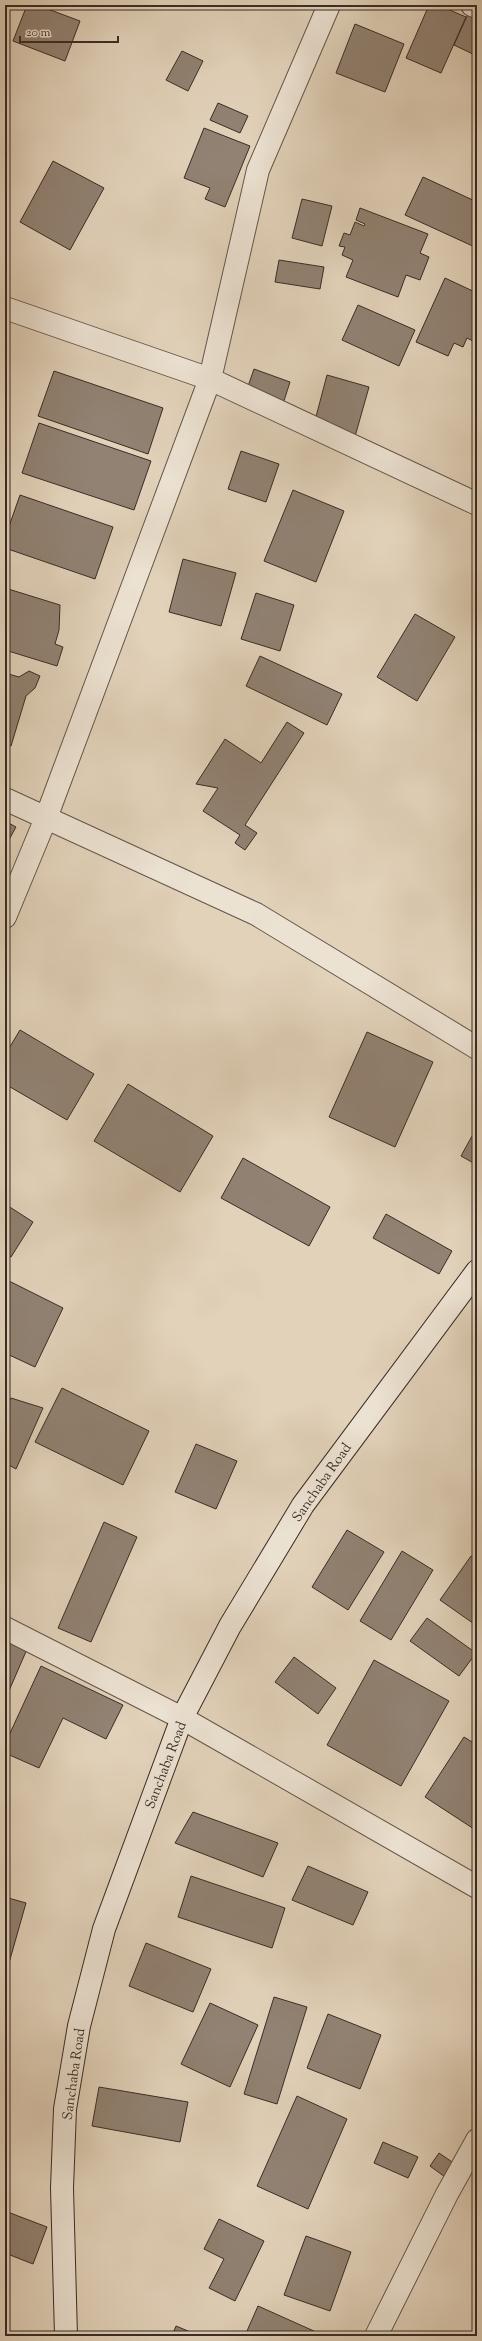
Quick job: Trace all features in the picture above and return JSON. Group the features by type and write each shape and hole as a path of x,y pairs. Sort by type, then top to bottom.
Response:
{"street":[{"path":"5,917 46,818 210,379 258,170 329,5"},
{"path":"472,5 477,7"},
{"path":"5,308 210,379 477,504"},
{"path":"5,798 256,914 477,1048"},
{"name":"Sanchaba Road","path":"66,2336 62,2188 66,2109 79,2026 104,1929 182,1718 230,1626 303,1505 477,1271"},
{"path":"5,1628 182,1718 477,1887"},
{"path":"376,2336 447,2194 477,2140"}],"building":[{"path":"27,5 37,5 80,21 65,61 13,41"},
{"path":"429,5 438,5 466,17 441,73 406,58"},
{"path":"472,5 477,7 477,56 454,45"},
{"path":"355,24 404,44 385,92 336,73"},
{"path":"182,51 203,61 188,91 166,80"},
{"path":"218,103 248,116 240,133 210,120"},
{"path":"204,128 250,146 225,207 205,199 210,188 184,178"},
{"path":"53,161 104,188 70,250 20,222"},
{"path":"423,177 477,202 477,248 405,215"},
{"path":"302,199 332,206 322,246 292,238"},
{"path":"360,208 428,234 420,253 429,257 420,280 406,275 398,297 346,277 353,260 342,255 345,247 339,246 344,233 350,235 355,222 364,226 365,224 356,220"},
{"path":"279,260 324,267 320,289 275,282"},
{"path":"445,278 477,293 477,343 467,338 463,347 454,343 448,356 416,342"},
{"path":"358,305 415,330 399,366 342,340"},
{"path":"477,343 477,356 472,354"},
{"path":"254,369 290,382 282,407 245,395"},
{"path":"54,371 163,408 148,454 38,416"},
{"path":"327,375 369,387 354,440 313,428"},
{"path":"39,423 151,461 134,510 22,473"},
{"path":"241,451 279,464 266,502 228,489"},
{"path":"293,490 344,511 316,582 264,561"},
{"path":"20,495 113,527 95,579 5,548 5,538"},
{"path":"183,559 236,573 221,626 169,612"},
{"path":"5,588 60,605 59,630 55,644 63,647 57,666 5,650"},
{"path":"256,593 294,605 280,651 241,639"},
{"path":"415,614 455,637 417,701 377,677"},
{"path":"260,656 342,694 327,725 246,686"},
{"path":"29,671 40,676 35,688 26,696 11,746 5,744 5,673 19,677"},
{"path":"287,722 304,733 245,825 257,833 245,850 235,843 240,835 203,811 218,788 196,784 225,739 261,763"},
{"path":"5,821 16,827 5,847"},
{"path":"20,1030 94,1074 67,1120 5,1084 5,1055"},
{"path":"367,1032 433,1062 395,1147 329,1117"},
{"path":"128,1084 213,1136 180,1192 94,1141"},
{"path":"472,1136 477,1138 477,1165 461,1156"},
{"path":"243,1158 330,1207 309,1246 221,1198"},
{"path":"5,1204 33,1222 11,1257 5,1254"},
{"path":"386,1214 452,1251 439,1274 373,1238"},
{"path":"5,1279 63,1308 35,1367 5,1353"},
{"path":"62,1388 149,1431 123,1485 35,1442"},
{"path":"11,1398 43,1408 16,1469 5,1463 5,1410"},
{"path":"196,1444 237,1461 216,1509 175,1492"},
{"path":"104,1522 137,1537 91,1642 58,1628"},
{"path":"347,1530 384,1552 348,1610 312,1587"},
{"path":"402,1551 433,1570 391,1640 360,1621"},
{"path":"471,1556 477,1560 477,1626 440,1600"},
{"path":"427,1618 476,1653 459,1676 410,1641"},
{"path":"5,1632 34,1633 5,1700"},
{"path":"294,1657 336,1688 318,1714 275,1682"},
{"path":"374,1660 449,1701 401,1786 327,1745"},
{"path":"41,1666 123,1705 106,1739 63,1718 39,1768 5,1753 5,1744"},
{"path":"464,1737 477,1745 477,1831 425,1797"},
{"path":"193,1812 278,1843 263,1877 175,1843"},
{"path":"308,1866 368,1892 353,1925 292,1900"},
{"path":"191,1876 285,1908 272,1948 178,1917"},
{"path":"5,1897 26,1903 7,1970 5,1970"},
{"path":"146,1943 211,1969 193,2012 129,1986"},
{"path":"274,1997 307,2007 277,2104 244,2094"},
{"path":"210,2003 258,2025 230,2087 181,2064"},
{"path":"328,2014 381,2035 360,2089 307,2068"},
{"path":"99,2087 188,2102 180,2142 92,2126"},
{"path":"297,2096 347,2119 308,2209 257,2186"},
{"path":"383,2142 418,2157 408,2178 374,2163"},
{"path":"439,2153 455,2164 445,2177 430,2166"},
{"path":"5,2211 47,2227 33,2264 5,2253"},
{"path":"219,2219 264,2241 235,2301 209,2288 224,2259 204,2249"},
{"path":"306,2236 351,2252 330,2311 284,2295"},
{"path":"258,2306 325,2336 258,2336 247,2331"},
{"path":"176,2326 200,2336 172,2336"}]}
